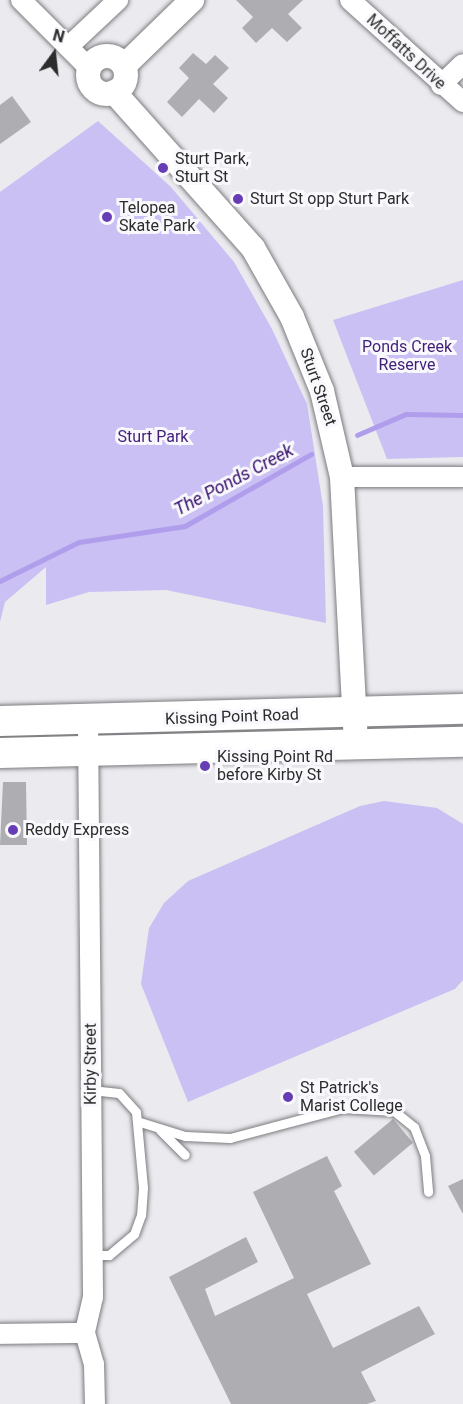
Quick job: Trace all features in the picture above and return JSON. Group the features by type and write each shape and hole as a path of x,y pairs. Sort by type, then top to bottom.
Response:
{"main road":[{"name":"Kissing Point Road","path":"0,720 88,721 463,710"},
{"name":"Kissing Point Road","path":"0,753 463,742"}],"street":[{"path":"21,0 89,68 94,88 114,92 124,81 124,66 192,0"},
{"path":"68,47 118,0"},
{"name":"Moffatts Drive","path":"350,0 441,85 463,102"},
{"path":"89,68 106,56 124,66"},
{"path":"441,85 463,64"},
{"name":"Sturt Street","path":"114,92 227,215 275,285 322,391 342,477 356,746"},
{"path":"342,477 463,477"},
{"name":"Kirby Street","path":"88,721 93,1306 86,1333 94,1364 95,1404"},
{"path":"0,1334 86,1333"}],"lane":[{"path":"91,1090 119,1093 130,1102 140,1122 141,1215 123,1248 109,1255 92,1255"},
{"path":"140,1122 185,1136 230,1138 344,1108 394,1111 414,1127 425,1156 428,1192"},
{"path":"158,1128 184,1155"}],"green space":[{"name":"Sturt Park","path":"98,121 171,187 234,262 272,329 307,404 323,506 326,623 166,590 89,592 46,605 46,567 5,602 0,622 0,192"},
{"name":"Ponds Creek Reserve","path":"463,280 463,457 387,459 333,320"},
{"path":"384,801 437,808 463,824 463,980 455,989 188,1102 141,984 149,928 164,903 188,881 360,806"}],"building":[{"path":"236,0 303,0 288,14 302,28 287,42 272,28 256,43 242,28 253,17"},
{"path":"193,53 206,64 215,55 229,68 213,84 228,98 214,113 199,99 182,117 167,102 189,78 179,68"},
{"path":"12,96 31,122 0,144 0,105"},
{"path":"3,782 26,782 27,845 0,845"},
{"path":"393,1119 413,1143 374,1176 354,1152"},
{"path":"327,1156 342,1186 334,1191 371,1264 307,1294 333,1348 419,1306 435,1334 361,1372 376,1401 367,1404 231,1404 169,1277 246,1237 258,1262 205,1289 215,1316 294,1278 253,1192"},
{"path":"463,1179 463,1214 448,1186"}],"waterway":[{"name":"The Ponds Creek","path":"357,435 406,414 463,415"},
{"name":"The Ponds Creek","path":"0,581 79,542 185,526 311,454"}],"place":[{"name":"Sturt Park, Sturt St","path":"163,168"},
{"name":"Sturt St opp Sturt Park","path":"238,199"},
{"name":"Telopea Skate Park","path":"107,217"},
{"name":"Kissing Point Rd before Kirby St","path":"205,766"},
{"name":"Reddy Express","path":"13,830"},
{"name":"St Patrick's Marist College","path":"288,1097"}]}
